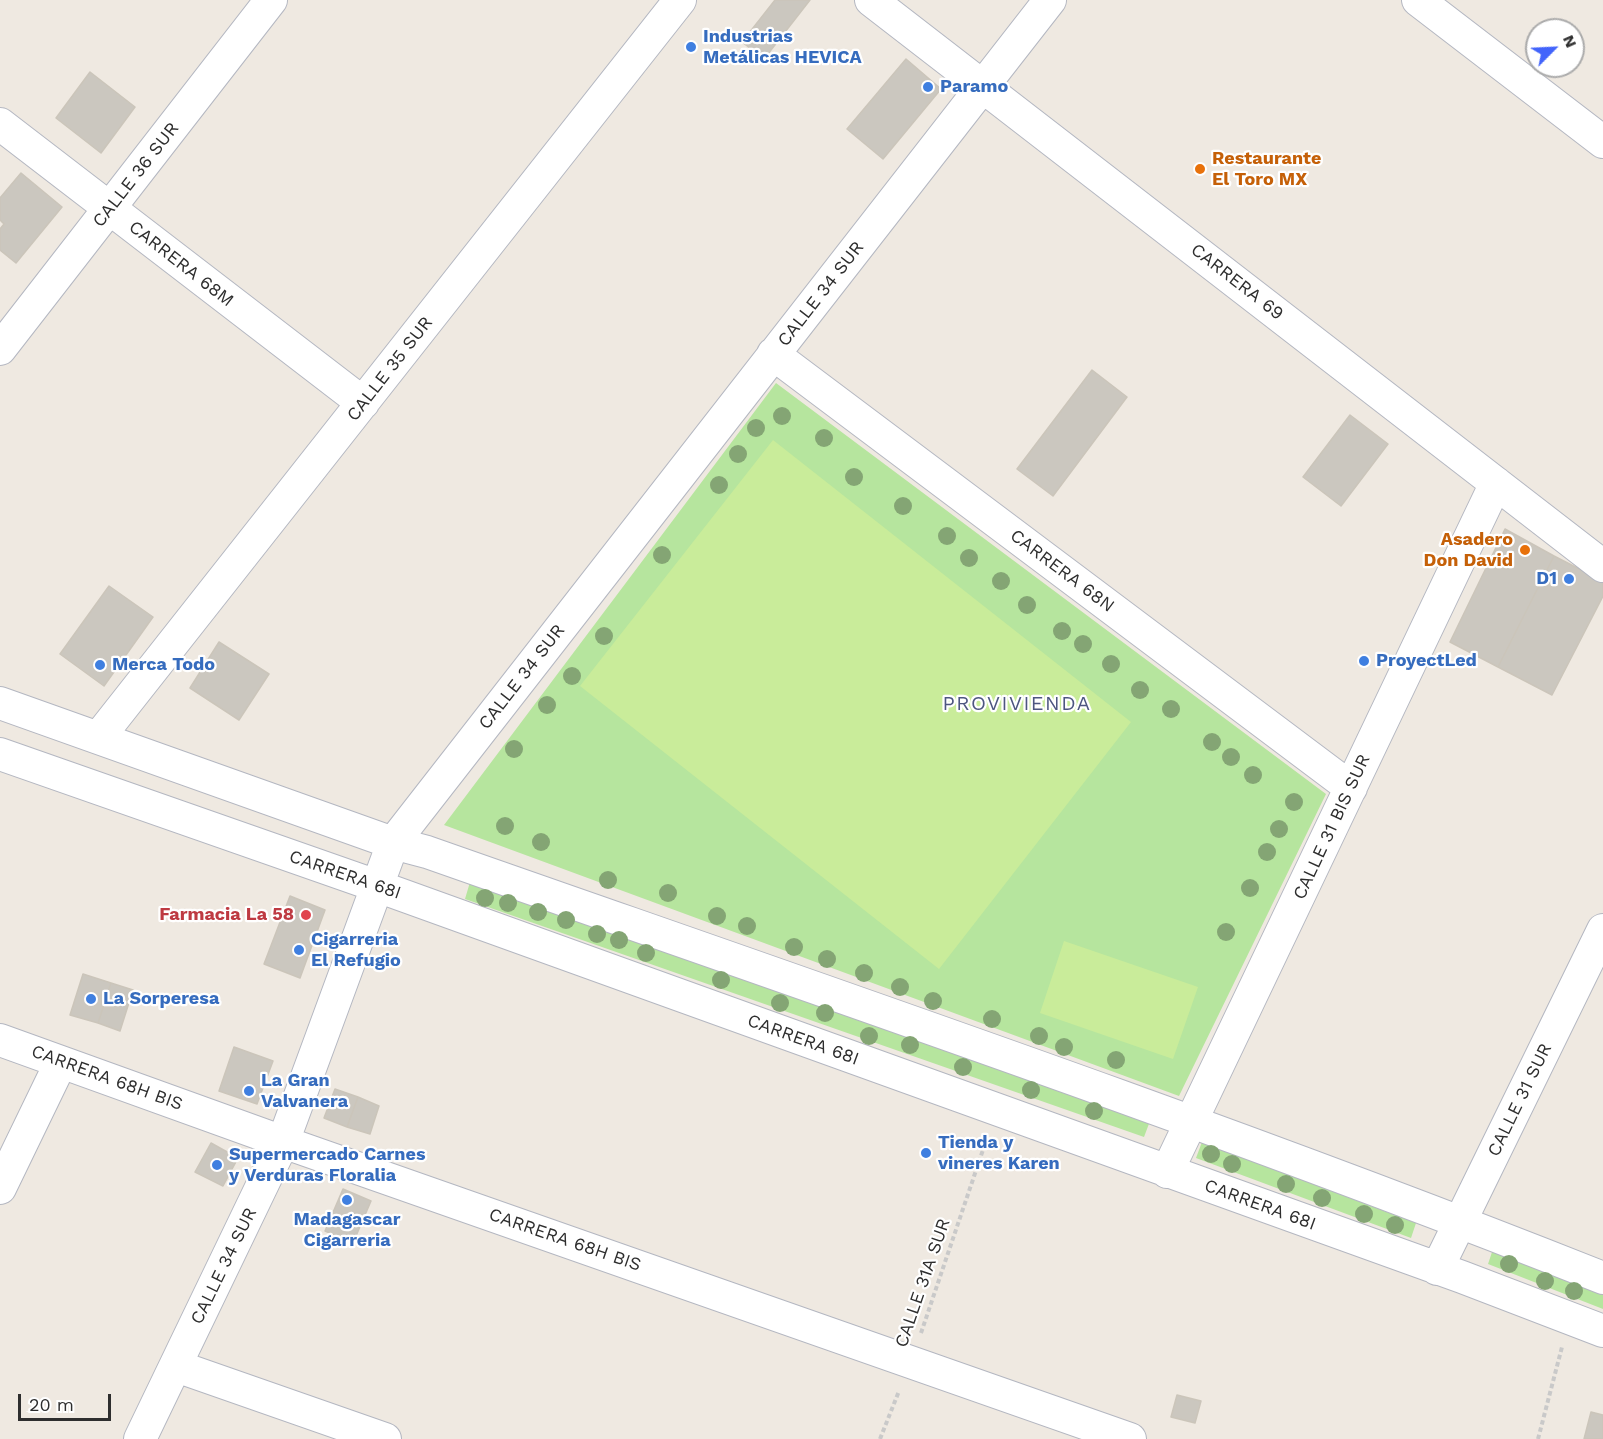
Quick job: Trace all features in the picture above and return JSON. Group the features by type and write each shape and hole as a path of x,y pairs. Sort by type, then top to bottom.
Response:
{"street":[{"name":"CALLE 36 SUR","path":"0,349 271,0"},
{"name":"CALLE 35 SUR","path":"99,737 680,0"},
{"name":"CARRERA 69","path":"871,0 1603,566"},
{"name":"CALLE 34 SUR","path":"140,1439 283,1142 393,843 1050,0"},
{"path":"1418,0 1603,142"},
{"name":"CARRERA 68M","path":"0,124 363,403"},
{"name":"CARRERA 68N","path":"773,354 1351,788"},
{"name":"CALLE 31 BIS SUR","path":"1167,1172 1497,483"},
{"path":"0,703 393,843 427,852 1192,1120 1603,1278"},
{"name":"CARRERA 68I","path":"0,754 377,886 1603,1331"},
{"name":"CALLE 31 SUR","path":"1437,1269 1603,930"},
{"name":"CARRERA 68H BIS","path":"0,1040 283,1142 1130,1439"},
{"path":"0,1188 62,1062"},
{"path":"176,1366 385,1439"}],"path":[{"name":"CALLE 31A SUR","path":"880,1439 911,1361 988,1135"},
{"path":"1538,1439 1565,1338"}],"green space":[{"path":"776,383 1326,794 1179,1096 444,825"},
{"path":"773,440 1131,722 939,969 580,686"},
{"path":"470,882 1150,1121 1144,1137 465,899"},
{"path":"1064,941 1198,987 1173,1059 1040,1013"},
{"path":"1202,1142 1416,1223 1411,1238 1196,1158"},
{"path":"1493,1249 1603,1292 1603,1309 1488,1264"}],"building":[{"path":"775,0 810,0 764,59 742,42"},
{"path":"906,59 941,89 883,159 847,129"},
{"path":"90,72 135,107 101,153 56,118"},
{"path":"21,173 62,207 16,263 0,250 0,229 4,224 0,220 0,198"},
{"path":"1092,370 1127,397 1053,496 1017,469"},
{"path":"1350,415 1388,444 1341,506 1303,477"},
{"path":"1505,529 1554,556 1498,667 1450,642"},
{"path":"1554,556 1603,581 1603,596 1552,695 1498,667"},
{"path":"109,586 153,617 104,686 60,654"},
{"path":"219,642 269,674 239,720 190,688"},
{"path":"290,896 325,910 300,978 264,964"},
{"name":"La Sorperesa","path":"83,974 111,983 98,1023 70,1015"},
{"path":"111,983 133,990 120,1031 98,1023"},
{"path":"234,1047 273,1061 257,1104 219,1091"},
{"path":"335,1089 358,1097 347,1127 324,1118"},
{"path":"358,1097 379,1106 370,1134 347,1127"},
{"name":"Supermercado Carnes y Verduras Floralia","path":"211,1143 238,1158 223,1186 195,1172"},
{"path":"343,1189 371,1201 353,1243 325,1231"},
{"path":"1177,1395 1201,1401 1195,1423 1171,1417"},
{"path":"1591,1412 1603,1415 1603,1439 1584,1439"}],"place":[{"name":"Industrias Metálicas HEVICA","path":"691,47"},
{"name":"Paramo","path":"928,87"},
{"name":"Restaurante El Toro MX","path":"1200,169"},
{"name":"Asadero Don David","path":"1525,550"},
{"name":"D1","path":"1569,579"},
{"name":"ProyectLed","path":"1364,661"},
{"name":"Merca Todo","path":"100,665"},
{"name":"Farmacia La 58","path":"306,915"},
{"name":"Cigarreria El Refugio","path":"299,950"},
{"name":"La Sorperesa","path":"91,999"},
{"name":"La Gran Valvanera","path":"249,1091"},
{"name":"Tienda y vineres Karen","path":"926,1153"},
{"name":"Supermercado Carnes y Verduras Floralia","path":"217,1165"},
{"name":"Madagascar Cigarreria","path":"347,1200"}],"district":[{"name":"PROVIVIENDA","path":"1017,704"}]}
